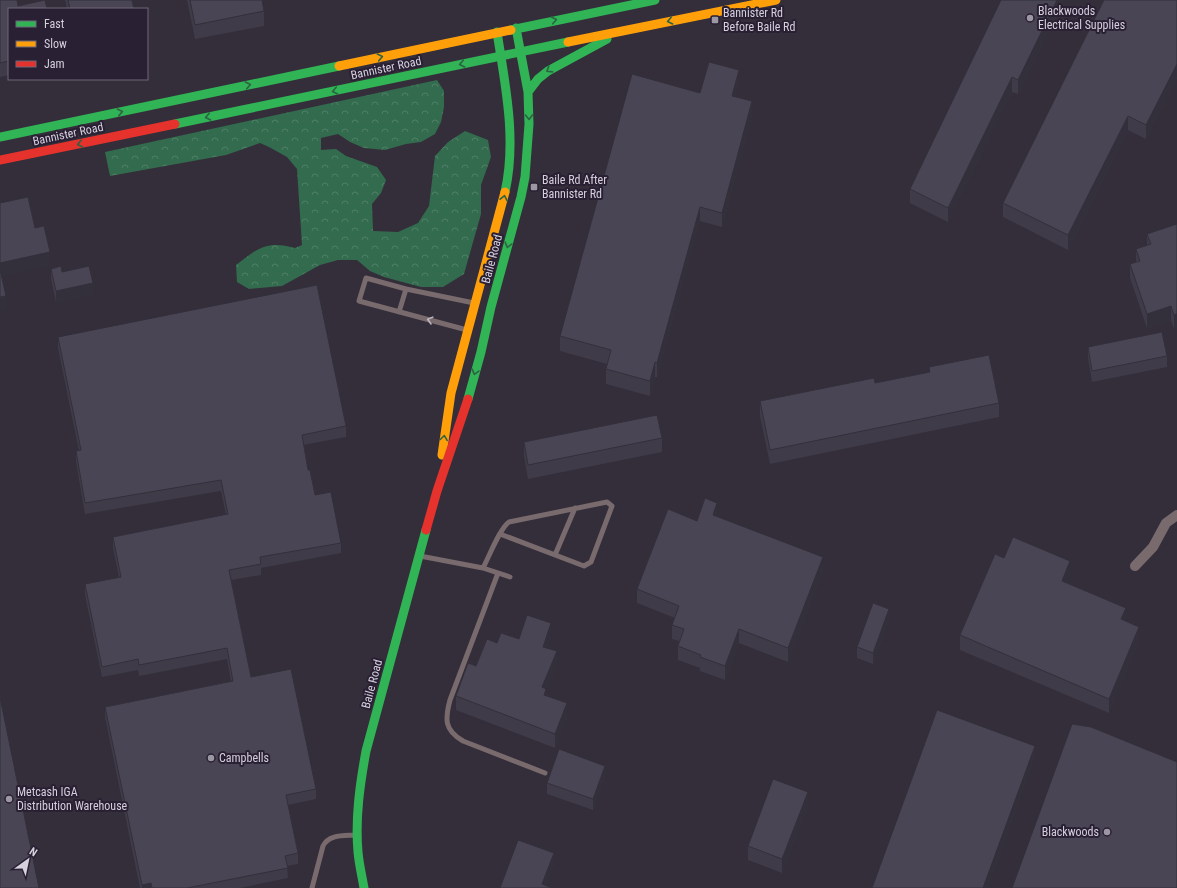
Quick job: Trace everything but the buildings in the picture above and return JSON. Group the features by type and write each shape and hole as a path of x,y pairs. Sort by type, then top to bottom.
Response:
{"main road":[{"name":"Bannister Road","path":"0,137 655,0"},
{"name":"Bannister Road","path":"0,160 500,56 521,50 776,0"},
{"name":"Baile Road","path":"364,888 358,853 357,819 360,784 366,751 437,491 467,402 481,352 484,334 521,198 525,177 529,124 528,92 516,28"},
{"path":"528,92 538,79 548,71 620,31"},
{"name":"Baile Road","path":"437,491 451,393 508,179 510,151 508,98 497,32"},
{"path":"475,304 491,307"},
{"path":"468,331 484,334"}],"street":[{"path":"1135,566 1153,547 1166,523 1177,515"}],"lane":[{"path":"468,331 359,301 366,278 406,289 475,304"},
{"path":"399,312 406,289"},
{"path":"483,568 500,534 504,527 510,522 607,502 612,506 591,562 588,565 584,566 500,534"},
{"path":"556,555 575,508"},
{"path":"419,556 483,568 510,577"},
{"path":"498,573 450,700 446,722 457,738 545,773"},
{"path":"312,888 323,846 326,841 332,837 358,834"}],"green space":[{"path":"437,80 444,91 444,107 441,122 435,134 421,142 406,144 385,150 364,148 350,142 338,134 321,138 321,150 336,149 346,156 377,167 386,180 381,193 372,204 373,231 398,232 418,223 429,206 435,156 448,142 465,131 488,140 491,157 481,185 481,214 464,274 443,287 421,287 384,277 370,271 357,260 338,260 320,265 282,286 249,289 237,282 236,265 257,250 270,245 295,248 302,245 297,169 287,157 260,143 226,155 110,176 105,152"}],"traffic: fast":[{"path":"511,30 655,0"},
{"path":"468,399 525,177 529,124 528,92 516,28"},
{"path":"497,32 510,132 510,152 505,192"},
{"path":"528,92 538,79 548,71 607,39"},
{"path":"175,124 568,42"},
{"path":"0,137 339,66"},
{"path":"364,888 358,856 357,827 360,788 366,751 426,530"}],"traffic: slow":[{"path":"568,42 776,0"},
{"path":"339,66 511,30"},
{"path":"442,455 451,393 505,192"}],"traffic: jam":[{"path":"0,160 175,124"},
{"path":"426,530 437,491 468,399"}],"place":[{"name":"Blackwoods Electrical Supplies","path":"1030,18"},
{"name":"Bannister Rd Before Baile Rd","path":"715,20"},
{"name":"Baile Rd After Bannister Rd","path":"534,187"},
{"name":"Campbells","path":"211,758"},
{"name":"Metcash IGA Distribution Warehouse","path":"9,799"},
{"name":"Blackwoods","path":"1107,832"}]}
